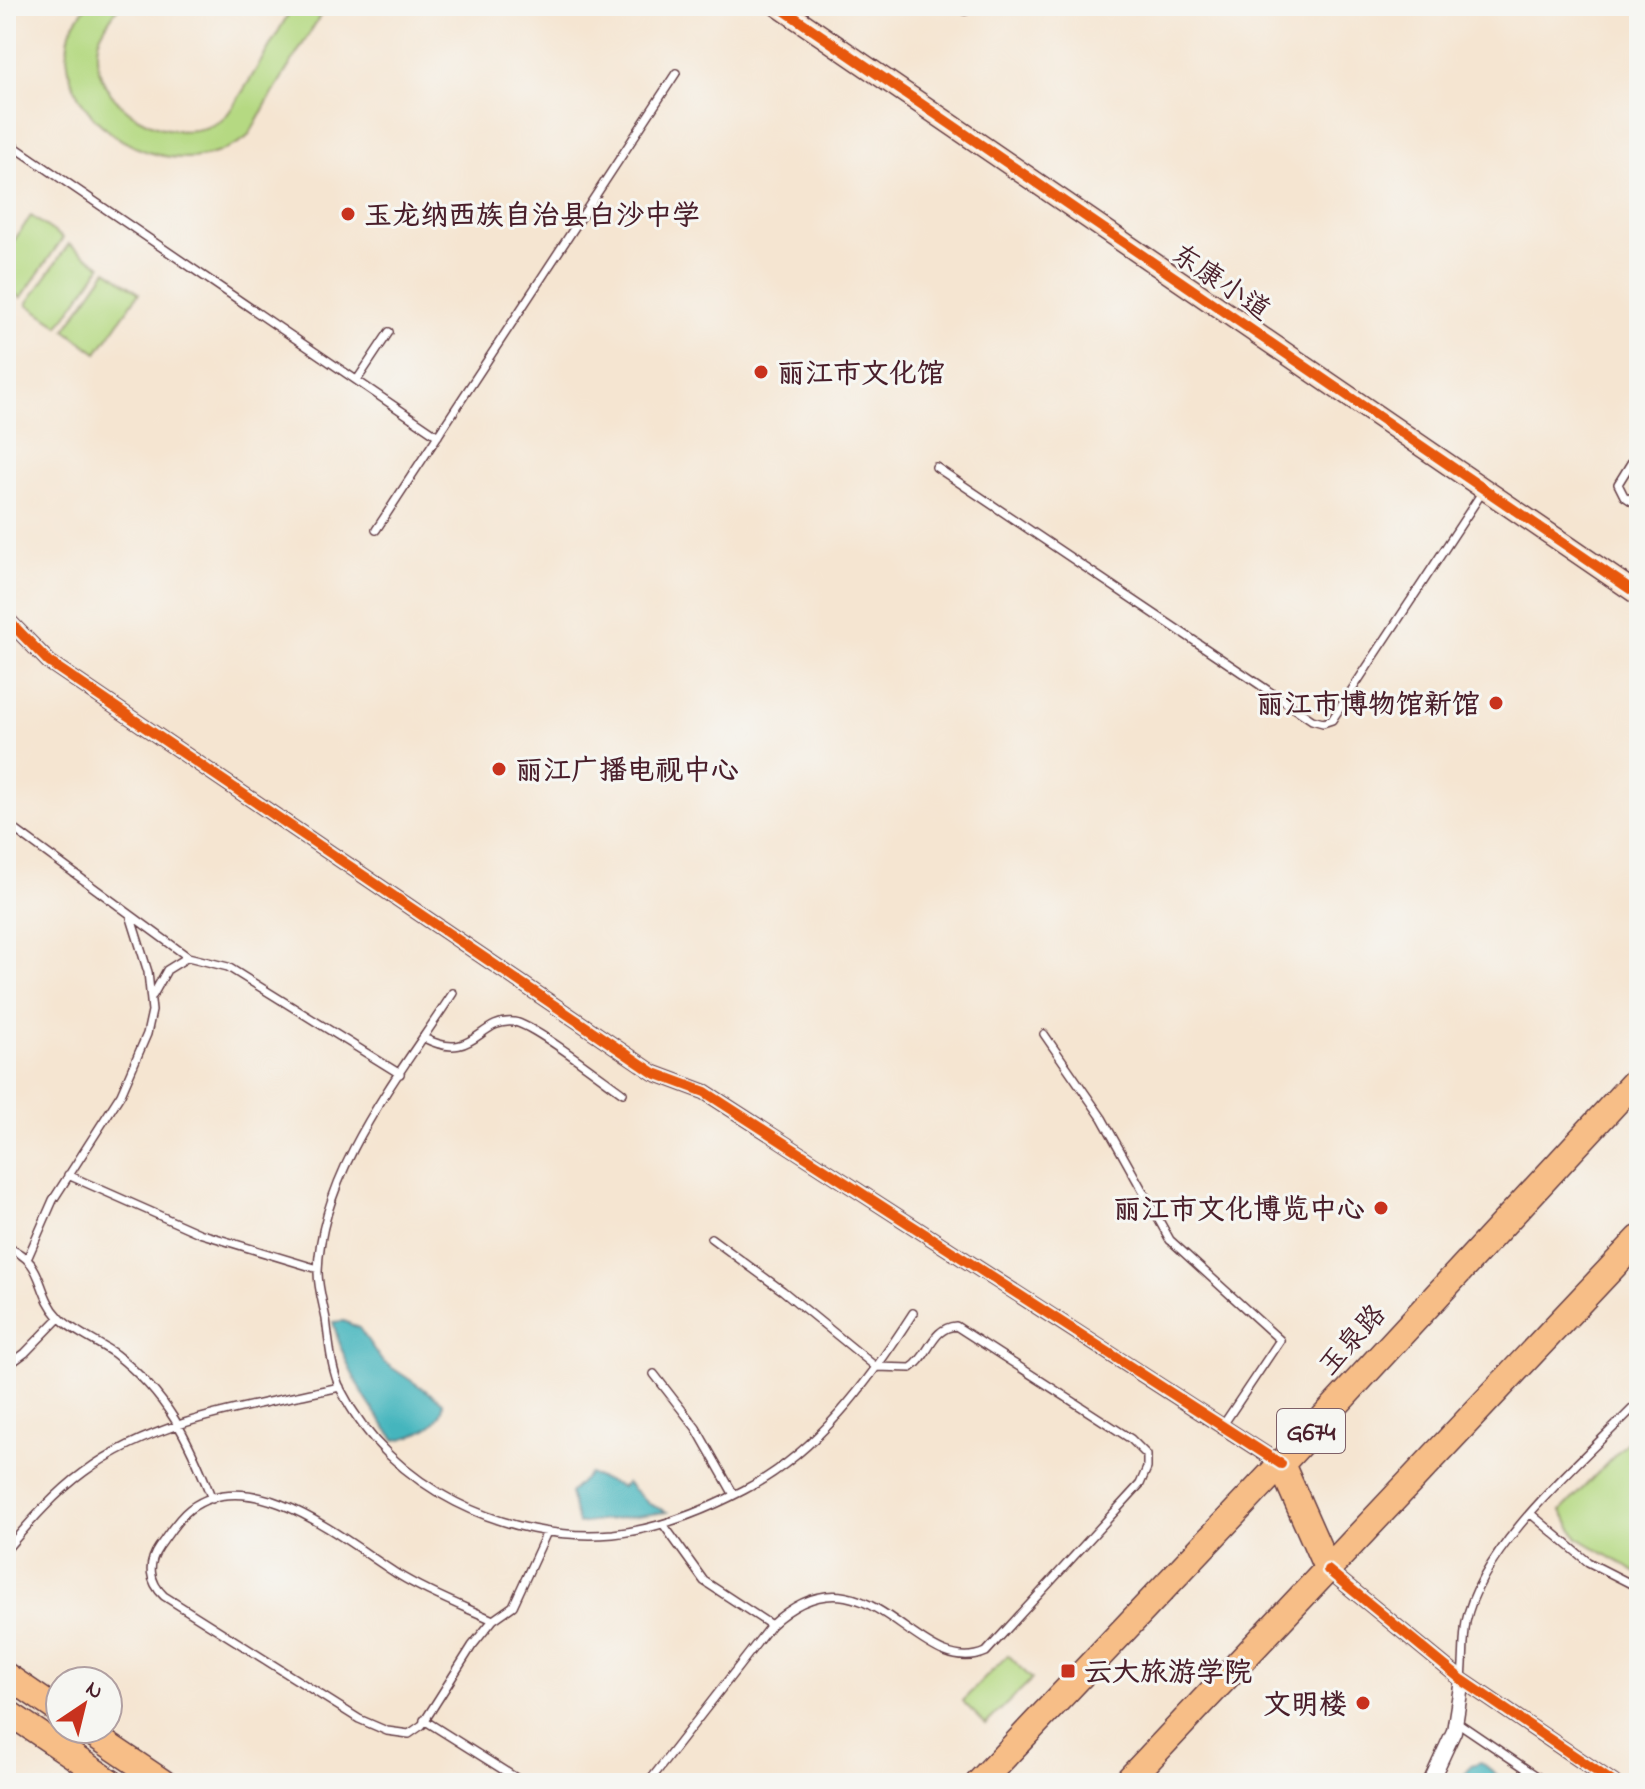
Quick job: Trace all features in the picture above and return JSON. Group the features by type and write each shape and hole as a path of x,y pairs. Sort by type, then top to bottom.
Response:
{"highway":[{"name":"玉泉路","path":"979,1783 1281,1464 1639,1077"},
{"path":"1126,1783 1639,1239"},
{"path":"1281,1464 1328,1570"}],"main road":[{"path":"6,1675 44,1701"},
{"path":"6,1711 113,1783"},
{"path":"109,1745 165,1783"}],"street":[{"name":"东康小道","path":"778,6 1639,595"},
{"path":"6,618 49,662 654,1073 705,1092 1281,1464"},
{"path":"1328,1570 1462,1680 1614,1783"},
{"path":"1430,1783 1457,1722 1462,1680"}],"lane":[{"path":"945,6 965,11 984,6"},
{"path":"376,530 676,73"},
{"path":"6,141 438,436"},
{"path":"357,380 389,332"},
{"path":"1639,450 1618,484 1624,496 1639,506"},
{"path":"936,467 1312,720 1323,723 1332,720 1484,490"},
{"path":"6,823 188,957 228,967 400,1074"},
{"path":"130,915 144,954 152,1001"},
{"path":"28,1257 53,1200 121,1094 147,1034 152,1001 160,979 177,962 188,957"},
{"path":"453,993 351,1156 329,1215 318,1269 340,1387 366,1427 419,1479 478,1513 547,1532 614,1534 663,1524 734,1495 800,1452 876,1367 913,1313"},
{"path":"424,1038 456,1047 468,1044 497,1025 521,1024 623,1093"},
{"path":"1044,1034 1102,1118 1170,1240 1280,1340 1221,1428"},
{"path":"68,1175 199,1233 318,1269"},
{"path":"648,1783 771,1625 802,1604 847,1596 868,1604 953,1656 978,1656 986,1652 1144,1477 1147,1455 1131,1439 956,1326 937,1334 926,1353 911,1368 876,1367 783,1291 711,1238"},
{"path":"6,1247 28,1257 59,1318 101,1344 164,1399 181,1425 212,1499"},
{"path":"6,1367 25,1353 59,1318"},
{"path":"654,1374 696,1428 734,1495"},
{"path":"6,1550 83,1473 122,1448 181,1425 340,1387"},
{"path":"1462,1680 1466,1623 1478,1589 1503,1547 1639,1402"},
{"path":"493,1620 407,1580 294,1508 249,1497 212,1499 197,1504 181,1517 155,1553 151,1574 158,1590 373,1726 409,1734 418,1729 472,1646 493,1620 513,1606 547,1532"},
{"path":"1531,1514 1588,1562 1639,1588"},
{"path":"663,1524 704,1581 771,1625"},
{"path":"424,1720 524,1783"},
{"path":"1457,1722 1547,1783"}],"green space":[{"path":"86,6 119,6 98,43 98,65 106,86 119,103 137,117 180,131 202,129 222,120 247,85 293,6 326,6 246,138 219,152 191,158 162,156 135,147 110,132 89,112 75,88 68,61 70,32"},
{"path":"31,216 63,238 21,298 6,287 6,252"},
{"path":"69,244 101,266 59,326 27,304"},
{"path":"107,270 139,293 97,353 65,330"},
{"path":"1639,1430 1639,1574 1578,1538 1561,1511"},
{"path":"1008,1655 1032,1679 986,1724 962,1701"}],"water":[{"path":"344,1321 359,1328 382,1361 443,1402 439,1417 427,1428 396,1440 375,1413 350,1370 333,1322"},
{"path":"589,1474 622,1487 627,1483 649,1504 667,1512 578,1524 570,1493"},
{"path":"1481,1762 1507,1783 1459,1783 1471,1765"}],"cycle path":[{"path":"778,6 1639,595"},
{"path":"6,618 49,662 654,1073 705,1092 1281,1464"},
{"path":"1328,1570 1462,1680 1614,1783"}],"place":[{"name":"玉龙纳西族自治县白沙中学","path":"348,214"},
{"name":"丽江市文化馆","path":"761,372"},
{"name":"丽江市博物馆新馆","path":"1496,703"},
{"name":"丽江广播电视中心","path":"499,769"},
{"name":"丽江市文化博览中心","path":"1381,1208"},
{"name":"云大旅游学院","path":"1068,1671"},
{"name":"文明楼","path":"1363,1703"}]}
